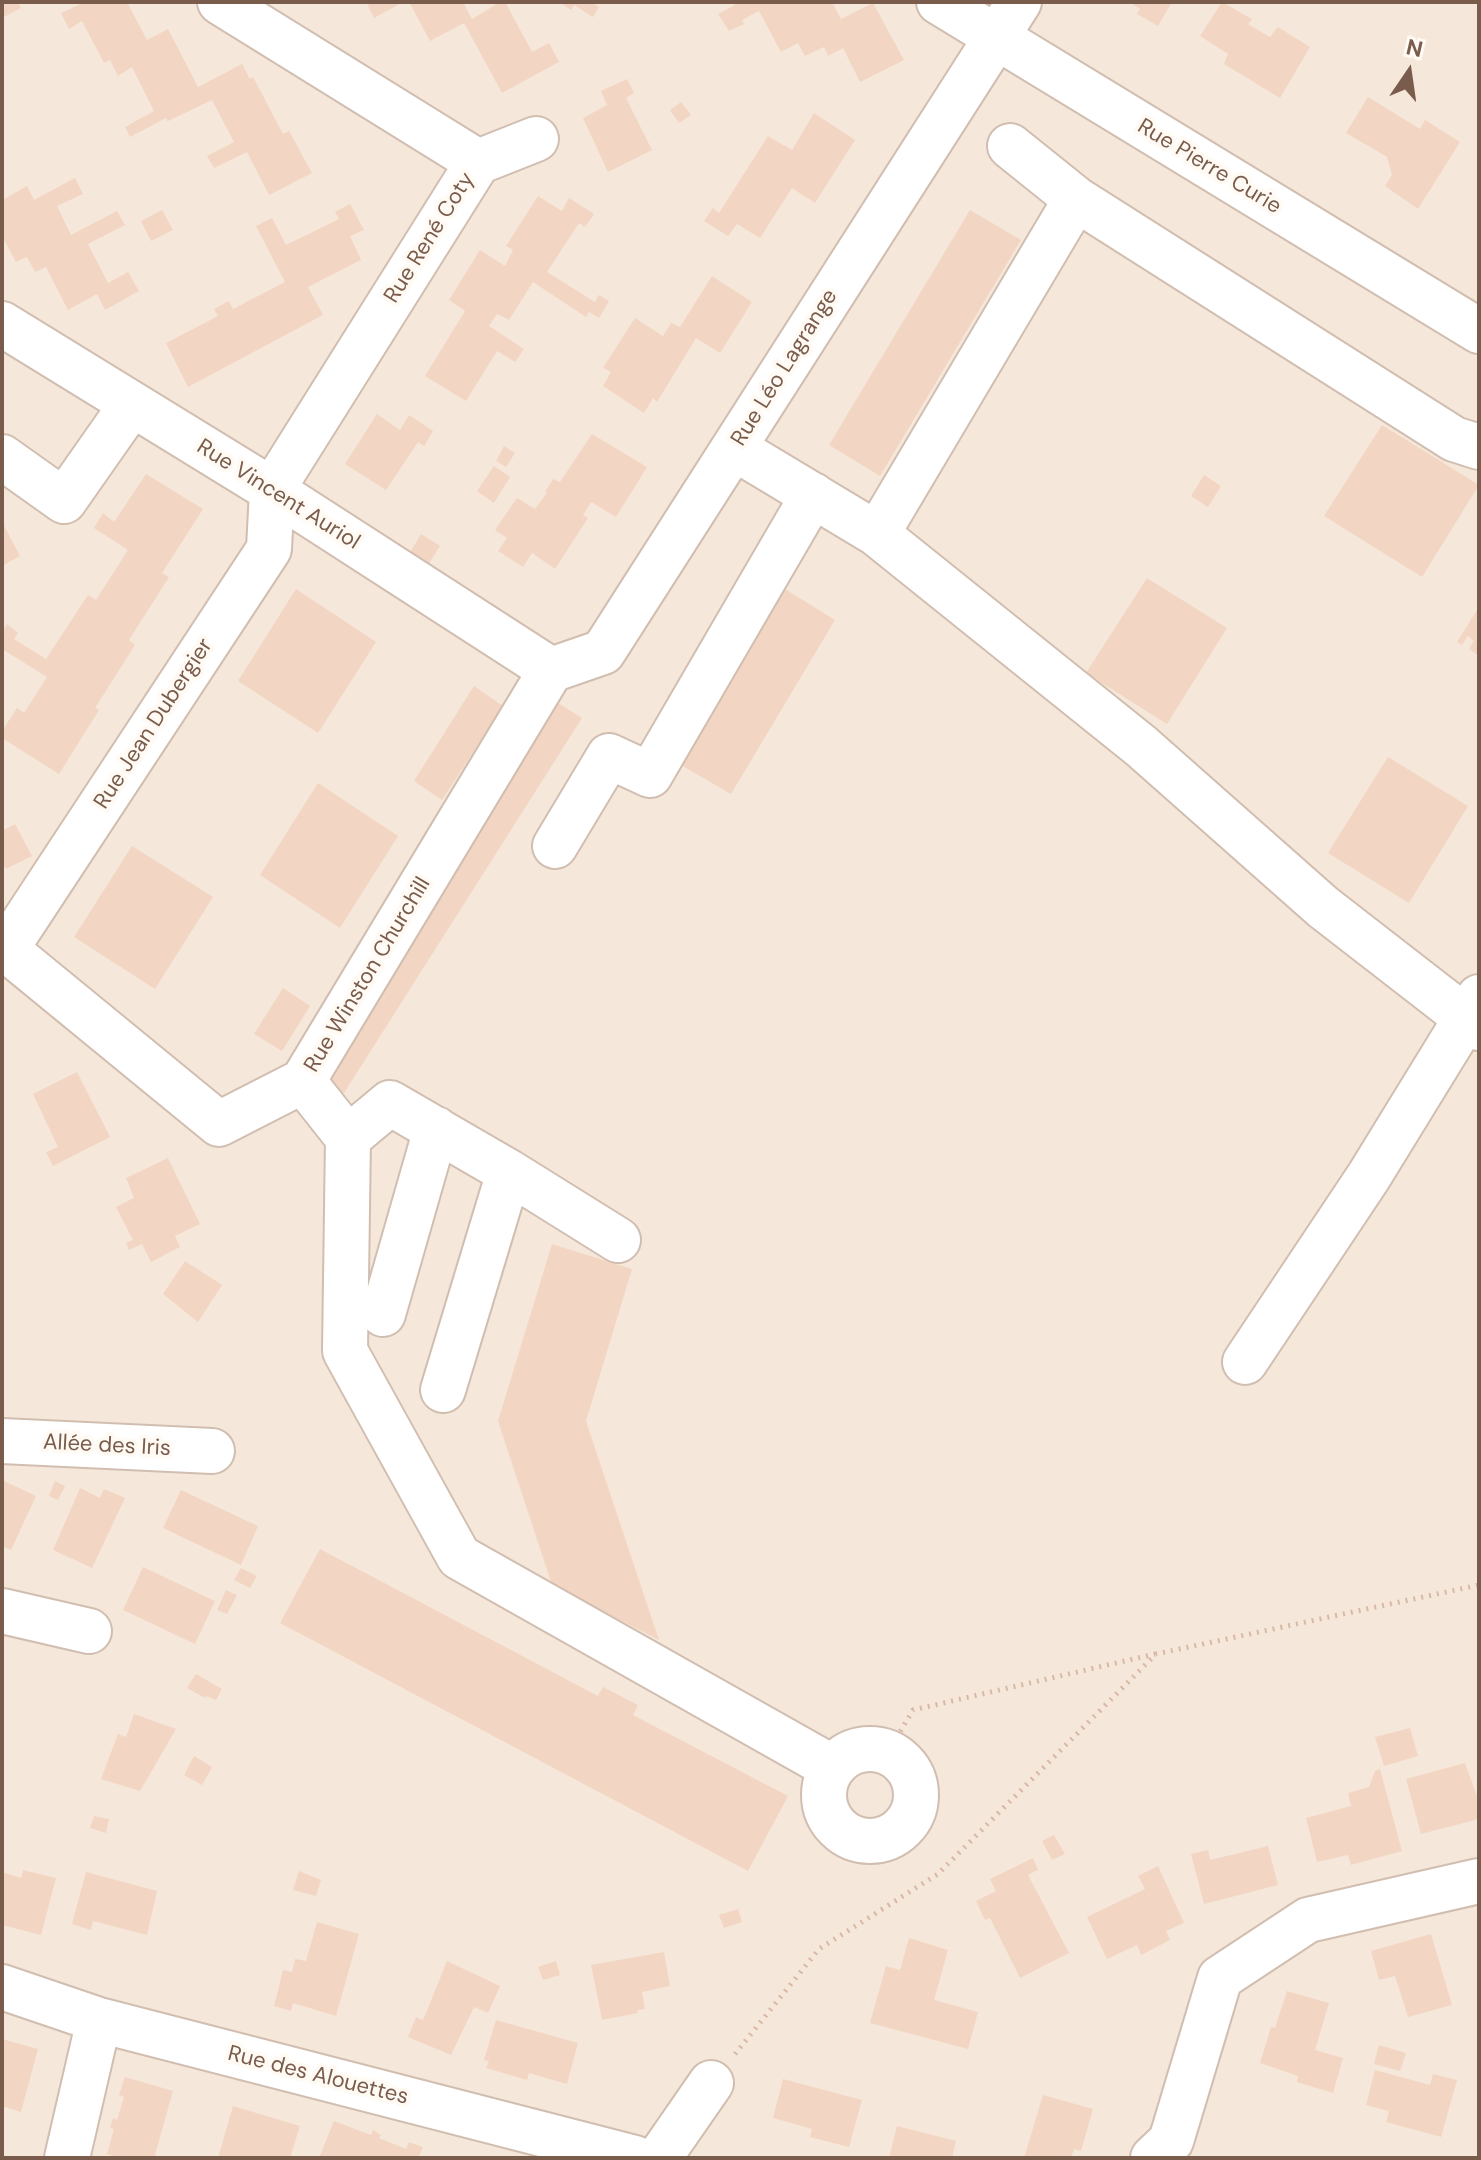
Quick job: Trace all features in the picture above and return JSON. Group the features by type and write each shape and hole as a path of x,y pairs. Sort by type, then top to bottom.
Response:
{"street":[{"name":"Rue René Coty","path":"220,2 478,162 272,490"},
{"name":"Rue Pierre Curie","path":"939,2 1007,19 1479,331"},
{"name":"Rue Léo Lagrange","path":"551,670 603,652 1007,19"},
{"path":"478,162 536,139"},
{"path":"1010,146 1076,199 1454,439 1479,447"},
{"path":"877,534 1076,199"},
{"name":"Rue Vincent Auriol","path":"2,324 272,490 551,670"},
{"path":"2,457 64,501 132,404"},
{"path":"734,448 877,534 1141,746 1323,907 1475,1014 1245,1362"},
{"name":"Rue Jean Dubergier","path":"4,948 269,549 272,490"},
{"path":"555,846 609,756 650,775 813,495"},
{"name":"Rue Winston Churchill","path":"4,948 219,1124 303,1081 551,670"},
{"path":"303,1081 348,1138 345,1351 459,1557 833,1768"},
{"path":"348,1138 390,1103 618,1240"},
{"path":"383,1314 436,1129"},
{"path":"443,1390 509,1172"},
{"name":"Allée des Iris","path":"2,1441 212,1451"},
{"path":"2,1611 89,1631"},
{"path":"873,1749 888,1752 910,1771 916,1786 913,1815 904,1828 891,1837 861,1841 846,1835 827,1812 824,1797 826,1781 844,1757 873,1749"},
{"path":"1153,2158 1171,2141 1220,1978 1308,1920 1479,1881"},
{"name":"Rue des Alouettes","path":"2,1987 99,2020 635,2158"},
{"path":"67,2158 99,2020"},
{"path":"659,2158 711,2083"}],"path":[{"path":"888,1752 913,1710 1479,1585"},
{"path":"711,2083 819,1949 938,1874 1156,1654"}],"shaded area":[{"path":"2,2 1479,2 1479,2158 2,2158"}],"building":[{"path":"2,2 18,2 21,8 2,18"},
{"path":"85,2 127,2 147,40 168,29 198,87 242,64 250,79 253,77 283,134 289,131 312,173 269,195 247,152 214,168 207,156 234,142 212,100 168,121 166,118 130,137 125,127 154,111 132,67 118,76 110,60 104,63 82,21 69,29 61,13"},
{"path":"366,2 403,2 374,18"},
{"path":"409,2 463,2 472,19 505,2 532,52 549,43 559,62 502,93 464,23 430,41"},
{"path":"559,2 591,2 599,7 593,17 574,5 571,10"},
{"path":"733,2 832,2 841,19 873,3 904,60 860,82 843,48 828,56 824,47 805,56 798,43 781,52 759,11 742,20 744,24 729,31 718,14 735,5"},
{"path":"1129,2 1172,2 1158,26 1137,14 1140,9"},
{"path":"1222,2 1252,19 1248,24 1270,37 1278,27 1310,47 1280,98 1224,64 1228,54 1200,36"},
{"path":"627,79 634,93 626,98 652,150 608,172 583,118 607,105 601,91"},
{"path":"1368,97 1420,129 1425,120 1460,142 1418,209 1385,186 1392,175 1387,157 1346,133"},
{"path":"681,102 691,115 679,123 670,110"},
{"path":"814,113 855,140 815,203 792,188 760,238 737,224 728,236 704,221 713,208 719,213 768,136 792,150"},
{"path":"75,178 83,194 57,206 71,235 117,211 125,225 88,244 108,283 128,272 139,291 105,310 97,294 68,310 46,267 35,272 27,257 16,262 2,236 2,200 27,186 34,200"},
{"path":"538,196 562,211 569,198 594,214 585,227 579,223 547,272 595,302 599,295 609,301 599,318 589,312 586,317 533,282 509,320 497,314 489,326 524,349 515,362 497,351 466,401 425,376 465,311 449,300 480,250 505,266 513,250 506,246"},
{"path":"350,204 364,230 350,236 361,260 308,287 323,315 188,387 166,343 218,316 214,309 229,301 233,309 285,282 256,226 272,218 286,245 339,219 335,212"},
{"path":"162,210 173,230 151,241 141,221"},
{"path":"970,210 1021,240 880,476 829,445"},
{"path":"712,276 752,302 720,353 696,338 657,402 653,398 644,413 603,386 611,372 603,368 635,318 663,336 671,323 680,327"},
{"path":"377,414 400,430 409,415 433,431 424,446 418,442 386,490 345,464"},
{"path":"1382,425 1479,485 1422,577 1324,516"},
{"path":"592,434 647,467 616,517 591,502 583,515 588,518 555,569 532,553 523,567 498,551 507,538 495,530 517,498 535,509 553,479 560,482"},
{"path":"504,446 515,453 506,467 496,461"},
{"path":"494,466 510,477 494,503 477,491"},
{"path":"146,474 203,509 162,573 169,577 129,640 135,645 95,708 99,710 59,774 2,738 2,731 17,708 24,713 47,677 2,649 2,632 7,624 18,633 14,639 46,659 88,595 96,600 128,550 94,528 103,513 114,522"},
{"path":"1204,475 1221,486 1208,507 1191,496"},
{"path":"2,522 20,556 2,566"},
{"path":"421,534 440,546 428,565 409,554"},
{"path":"1147,578 1227,628 1167,724 1086,673"},
{"path":"296,589 376,642 318,733 238,681"},
{"path":"785,589 835,620 731,794 679,764"},
{"path":"1479,607 1479,656 1469,649 1474,641 1468,636 1462,645 1457,642"},
{"path":"474,686 503,706 442,800 414,781"},
{"path":"555,701 582,718 344,1093 316,1075"},
{"path":"1388,757 1468,806 1409,903 1328,853"},
{"path":"318,783 398,836 340,928 260,875"},
{"path":"15,824 32,856 6,869 2,861 2,831"},
{"path":"132,846 213,897 155,989 74,937"},
{"path":"283,988 310,1006 282,1051 254,1034"},
{"path":"77,1072 110,1137 53,1166 46,1152 58,1147 33,1094"},
{"path":"168,1158 200,1224 175,1236 180,1247 151,1262 142,1244 129,1250 126,1243 133,1240 116,1207 134,1198 126,1178"},
{"path":"552,1244 632,1269 586,1421 659,1640 552,1585 498,1421"},
{"path":"185,1261 222,1285 198,1322 163,1294"},
{"path":"2,1480 36,1496 11,1550 2,1546"},
{"path":"55,1481 65,1486 58,1500 49,1496"},
{"path":"80,1488 100,1498 104,1489 125,1498 92,1568 53,1550"},
{"path":"181,1490 258,1526 241,1565 163,1528"},
{"path":"320,1549 598,1696 603,1687 638,1705 633,1715 788,1796 748,1871 280,1623"},
{"path":"143,1567 215,1601 195,1644 123,1610"},
{"path":"241,1568 257,1576 250,1588 234,1580"},
{"path":"226,1590 237,1595 227,1614 217,1610"},
{"path":"196,1674 222,1689 216,1700 187,1688"},
{"path":"134,1714 176,1729 140,1791 101,1779 118,1734 126,1737"},
{"path":"1410,1728 1418,1756 1384,1766 1375,1737"},
{"path":"194,1756 212,1767 202,1785 184,1775"},
{"path":"1465,1763 1479,1802 1479,1819 1421,1834 1406,1779"},
{"path":"1380,1769 1402,1851 1351,1865 1348,1855 1317,1862 1306,1818 1351,1806 1348,1793 1369,1787 1375,1771"},
{"path":"94,1816 109,1819 106,1833 90,1828"},
{"path":"1054,1835 1065,1854 1052,1860 1042,1841"},
{"path":"1268,1846 1278,1885 1204,1904 1191,1854 1208,1850 1210,1860"},
{"path":"1033,1858 1038,1870 1028,1875 1069,1953 1020,1978 990,1918 985,1920 976,1901 996,1891 990,1879"},
{"path":"1158,1866 1184,1923 1166,1931 1170,1940 1141,1955 1137,1945 1107,1959 1087,1917 1145,1889 1138,1876"},
{"path":"23,1870 56,1878 41,1935 2,1925 2,1872 21,1878"},
{"path":"299,1871 321,1880 316,1896 293,1890"},
{"path":"86,1872 157,1891 147,1935 93,1921 91,1930 72,1924"},
{"path":"738,1909 742,1922 724,1928 719,1915"},
{"path":"317,1922 359,1934 336,2016 293,2003 291,2011 274,2006 283,1970 292,1972 295,1959 306,1961"},
{"path":"1431,1934 1452,2005 1408,2017 1395,1976 1379,1980 1371,1951"},
{"path":"909,1938 948,1950 934,2000 978,2012 968,2049 870,2023 886,1966 900,1970"},
{"path":"664,1952 670,1986 642,1992 645,2009 637,2010 638,2013 602,2020 591,1965"},
{"path":"447,1961 500,1986 488,2013 474,2007 451,2055 408,2037 416,2017 424,2018"},
{"path":"556,1961 560,1975 543,1980 538,1967"},
{"path":"1287,1991 1329,2003 1315,2050 1343,2058 1333,2093 1297,2082 1298,2076 1260,2063"},
{"path":"496,2020 578,2043 567,2084 529,2073 527,2080 486,2068 489,2061 484,2060"},
{"path":"2,2039 38,2049 21,2112 2,2106"},
{"path":"1379,2045 1406,2053 1400,2071 1374,2064"},
{"path":"1375,2070 1430,2085 1433,2074 1457,2080 1441,2137 1386,2122 1389,2111 1366,2105"},
{"path":"125,2077 173,2091 154,2158 121,2158 107,2154 114,2129 110,2128 113,2118 117,2120 124,2097 119,2095"},
{"path":"783,2079 862,2100 849,2147 810,2137 812,2129 773,2118"},
{"path":"1043,2095 1093,2109 1081,2151 1074,2149 1071,2158 1024,2158"},
{"path":"233,2106 300,2126 290,2158 218,2158"},
{"path":"334,2121 371,2135 373,2130 381,2135 379,2138 406,2149 409,2142 423,2147 418,2158 319,2158"},
{"path":"897,2126 956,2141 952,2158 889,2158"}]}
